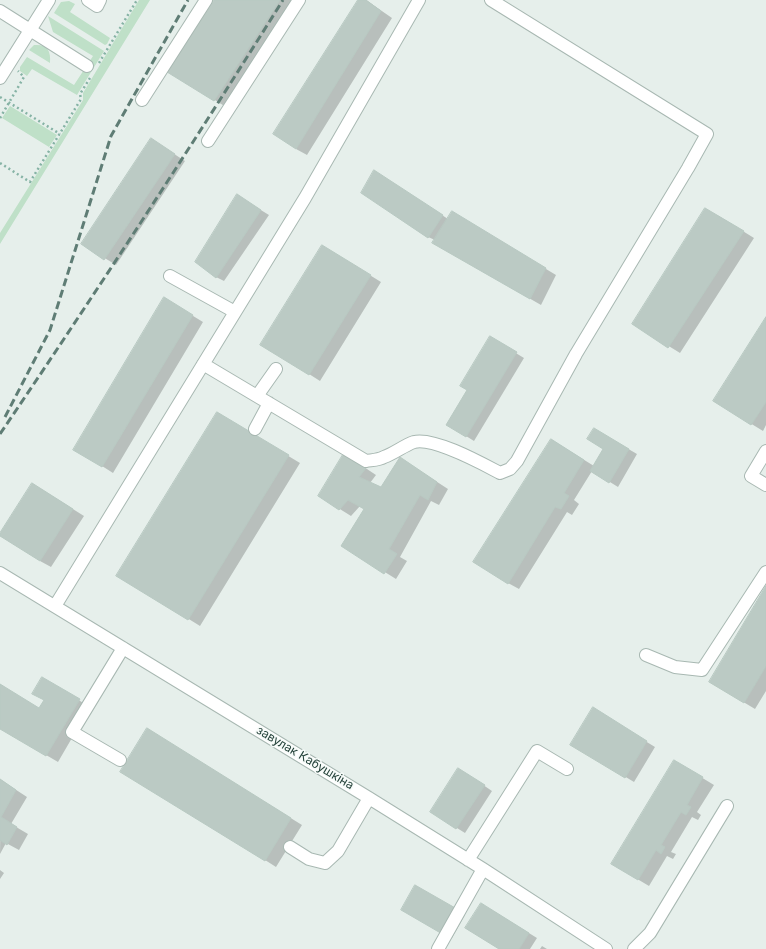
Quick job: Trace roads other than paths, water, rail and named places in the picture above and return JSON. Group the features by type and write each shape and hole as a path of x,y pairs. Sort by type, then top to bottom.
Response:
{"street":[{"path":"0,77 49,0"},
{"path":"88,0 97,6 100,0"},
{"path":"142,100 206,0"},
{"path":"208,141 299,0"},
{"path":"55,606 305,198 419,0"},
{"path":"204,364 366,461 384,458 402,447 417,442 429,443 451,449 500,473 510,469 517,461 576,354 688,168 706,134 491,0"},
{"path":"0,11 31,29 92,69"},
{"path":"170,276 236,312"},
{"path":"257,396 276,369"},
{"path":"254,429 269,403"},
{"path":"766,451 751,476 766,485"},
{"path":"646,655 675,667 702,670 766,572"},
{"name":"завулак Кабушкіна","path":"0,573 483,869 592,945 606,949"},
{"path":"120,760 72,732 123,648"},
{"path":"468,860 536,751 567,769"},
{"path":"290,847 309,859 325,863 338,851 369,798"},
{"path":"634,949 650,933 727,806"},
{"path":"438,949 483,869"}],"railway":[{"path":"5,417 50,330 111,136 188,0"},
{"path":"0,434 214,110 283,0"}]}
